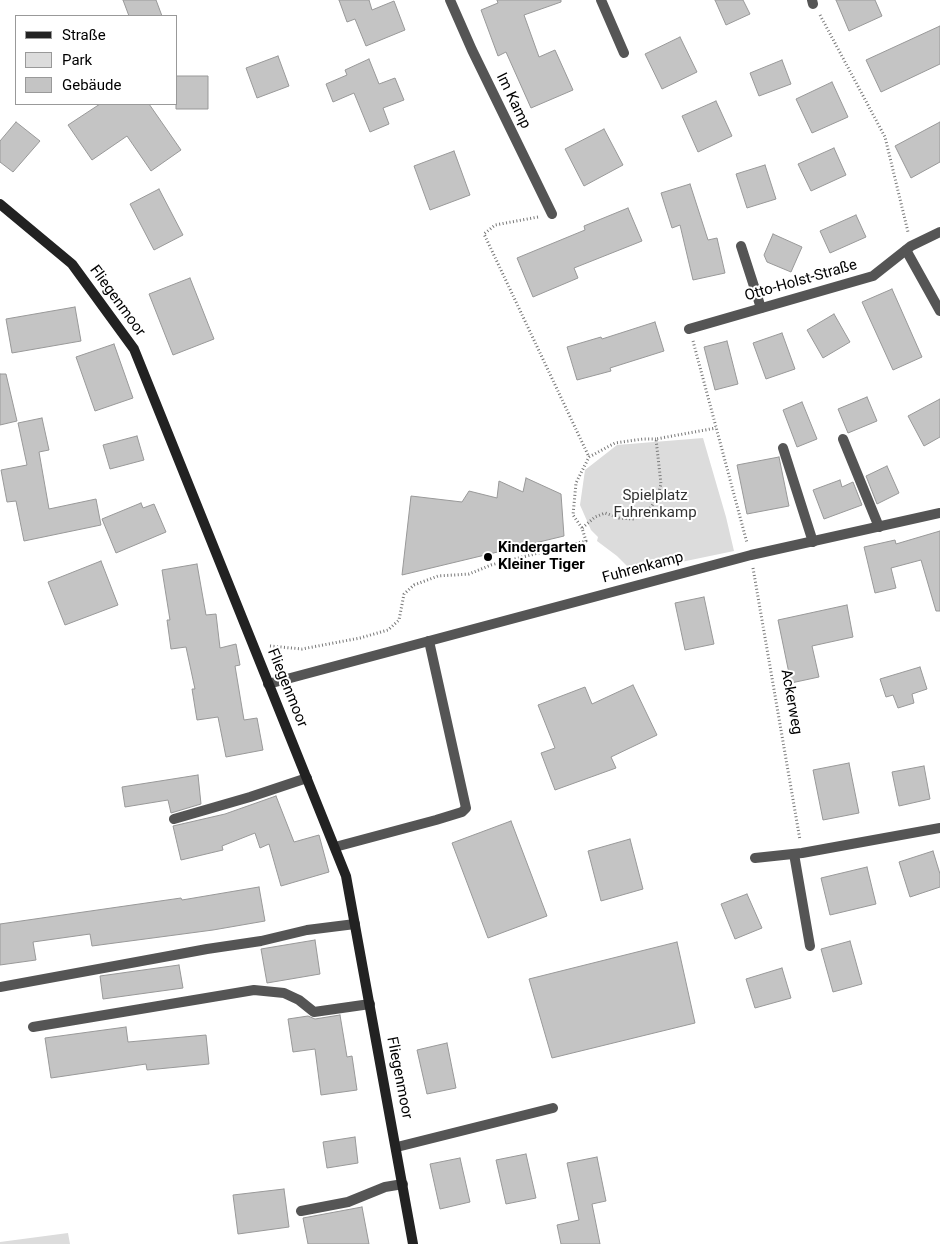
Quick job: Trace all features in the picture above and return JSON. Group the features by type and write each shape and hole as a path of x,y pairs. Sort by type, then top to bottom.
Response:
{"street":[{"name":"Im Kamp","path":"450,0 472,50 552,214"},
{"path":"601,0 624,53"},
{"name":"Fliegenmoor","path":"0,204 72,264 134,349 335,847 346,876 413,1244"},
{"name":"Otto-Holst-Straße","path":"689,329 873,276 909,248 940,232"},
{"path":"741,246 761,308"},
{"path":"909,248 940,311"},
{"path":"842,439 879,527"},
{"path":"783,448 813,542"},
{"name":"Fuhrenkamp","path":"268,684 751,555 940,513"},
{"path":"335,847 436,820 462,812 466,808 428,641"},
{"path":"174,819 229,804 307,778"},
{"path":"755,858 798,854 940,828"},
{"path":"798,854 810,946"},
{"path":"0,987 261,941 308,930 355,924"},
{"path":"33,1027 254,990 284,993 299,1000 314,1012 370,1004"},
{"path":"396,1148 553,1108"},
{"path":"301,1211 348,1202 385,1187 403,1184"}],"path":[{"path":"812,2 885,137 909,248"},
{"path":"552,214 495,225 484,234 588,457"},
{"name":"Ackerweg","path":"689,329 751,555 798,854"},
{"path":"253,646 302,649 360,638 388,630 399,620 404,594 414,585 438,576 469,574 491,565 586,540 582,528 573,515 576,483 588,457 615,443 656,439 716,428"},
{"path":"582,528 595,517 605,513 619,518 634,519 647,512 657,499 661,484 656,439"}],"green space":[{"name":"Spielplatz Fuhrenkamp","path":"703,438 734,551 633,572 617,556 597,541 598,537 591,530 580,505 585,470 617,445"},
{"path":"68,1233 70,1244 0,1244 0,1242"}],"building":[{"path":"123,0 156,0 162,15 129,15"},
{"path":"339,0 369,0 372,10 394,1 405,30 366,46 355,19 347,22"},
{"path":"497,0 561,0 561,2 524,15 539,57 555,50 573,90 531,108 506,52 498,56 481,10 498,3"},
{"path":"715,0 743,0 750,14 726,25"},
{"path":"836,0 875,0 882,16 849,31"},
{"path":"940,26 940,64 881,92 866,60"},
{"path":"680,37 697,72 662,89 645,54"},
{"path":"278,56 289,86 257,98 246,68"},
{"path":"369,59 379,84 395,78 404,100 383,108 389,124 370,132 354,93 333,102 326,84 347,75 345,70"},
{"path":"782,60 791,84 759,96 750,73"},
{"path":"178,76 208,76 208,109 176,109 176,105 178,105"},
{"path":"832,82 848,117 812,133 796,99"},
{"path":"716,101 732,136 698,152 682,116"},
{"path":"98,105 150,105 181,150 151,171 127,136 92,160 68,125"},
{"path":"16,122 40,141 13,172 0,162 0,141"},
{"path":"940,122 940,162 911,178 895,146"},
{"path":"604,129 623,165 584,186 565,149"},
{"path":"834,148 846,175 811,191 798,164"},
{"path":"454,151 470,195 430,210 414,166"},
{"path":"765,165 776,199 747,208 736,174"},
{"path":"690,184 708,240 717,238 725,273 693,280 680,225 672,228 661,193"},
{"path":"159,189 183,235 154,250 130,204"},
{"path":"628,208 642,241 574,268 578,278 533,297 517,258 585,230 584,226"},
{"path":"856,215 866,237 830,253 820,231"},
{"path":"773,234 802,247 791,272 767,262 764,255"},
{"path":"190,278 214,339 173,355 149,294"},
{"path":"892,289 922,357 893,370 862,302"},
{"path":"75,307 81,341 12,353 6,319"},
{"path":"834,314 850,342 823,358 807,330"},
{"path":"655,322 664,351 610,368 611,371 577,380 567,347 601,337 602,339"},
{"path":"782,333 795,369 766,379 753,343"},
{"path":"727,341 738,384 715,390 704,347"},
{"path":"114,344 133,398 95,411 76,357"},
{"path":"0,374 6,374 17,421 0,425"},
{"path":"867,397 877,421 848,433 838,409"},
{"path":"940,399 940,437 924,446 908,416"},
{"path":"802,402 817,439 797,447 783,410"},
{"path":"42,418 49,450 39,452 49,509 96,499 101,525 24,541 16,501 7,502 1,470 27,465 18,423"},
{"path":"137,436 144,460 110,469 103,445"},
{"path":"779,457 789,506 747,514 737,465"},
{"path":"887,466 899,493 877,504 866,476"},
{"path":"526,478 561,494 564,536 402,575 411,496 462,502 469,491 497,498 499,481 523,492"},
{"path":"840,480 842,487 853,482 862,505 824,519 813,490"},
{"path":"141,503 143,508 154,504 166,532 116,553 102,519"},
{"path":"940,531 940,611 936,611 921,560 891,568 896,588 875,593 864,547 895,540 896,544"},
{"path":"101,561 118,605 65,625 48,582"},
{"path":"197,564 206,615 216,614 220,648 236,644 240,665 235,666 244,720 257,718 263,750 226,757 218,717 197,720 192,689 195,689 186,647 171,649 167,620 170,620 162,570"},
{"path":"704,597 714,644 685,650 675,603"},
{"path":"847,605 853,637 812,646 819,677 791,683 778,620"},
{"path":"920,667 927,689 912,694 914,703 898,708 893,695 886,697 880,679"},
{"path":"633,685 657,735 611,757 616,768 555,790 541,753 555,748 538,705 585,687 592,704"},
{"path":"849,763 859,813 823,820 813,770"},
{"path":"924,766 930,799 899,806 892,772"},
{"path":"198,775 201,804 171,813 168,800 125,807 122,787"},
{"path":"276,796 294,842 319,835 329,872 281,886 269,844 260,848 255,833 222,846 223,850 181,860 173,826 225,814"},
{"path":"511,821 547,916 488,938 452,843"},
{"path":"630,839 643,889 601,901 588,851"},
{"path":"933,851 940,874 940,887 910,897 899,862"},
{"path":"867,867 876,904 830,915 821,878"},
{"path":"259,887 265,921 92,946 90,934 33,942 36,960 0,965 0,924 181,898 182,900"},
{"path":"747,894 762,928 735,939 721,904"},
{"path":"315,940 320,974 267,983 261,949"},
{"path":"850,941 862,984 833,992 821,949"},
{"path":"677,942 695,1023 552,1058 529,979"},
{"path":"179,965 183,988 103,999 100,976"},
{"path":"782,968 791,998 755,1008 746,979"},
{"path":"340,1015 347,1057 352,1056 357,1090 321,1095 315,1049 293,1052 288,1019 308,1016 315,1019"},
{"path":"126,1027 128,1042 206,1035 209,1064 147,1070 146,1064 51,1078 45,1038"},
{"path":"447,1043 456,1088 427,1094 417,1050"},
{"path":"355,1137 358,1163 327,1168 323,1142"},
{"path":"526,1154 536,1198 506,1204 496,1160"},
{"path":"597,1157 606,1201 592,1204 600,1244 561,1244 557,1225 579,1220 567,1163"},
{"path":"460,1158 470,1202 440,1209 430,1164"},
{"path":"284,1189 289,1227 238,1234 233,1195"},
{"path":"362,1207 369,1244 308,1244 303,1218"}],"place":[{"name":"Kindergarten Kleiner Tiger","path":"488,557"}]}
